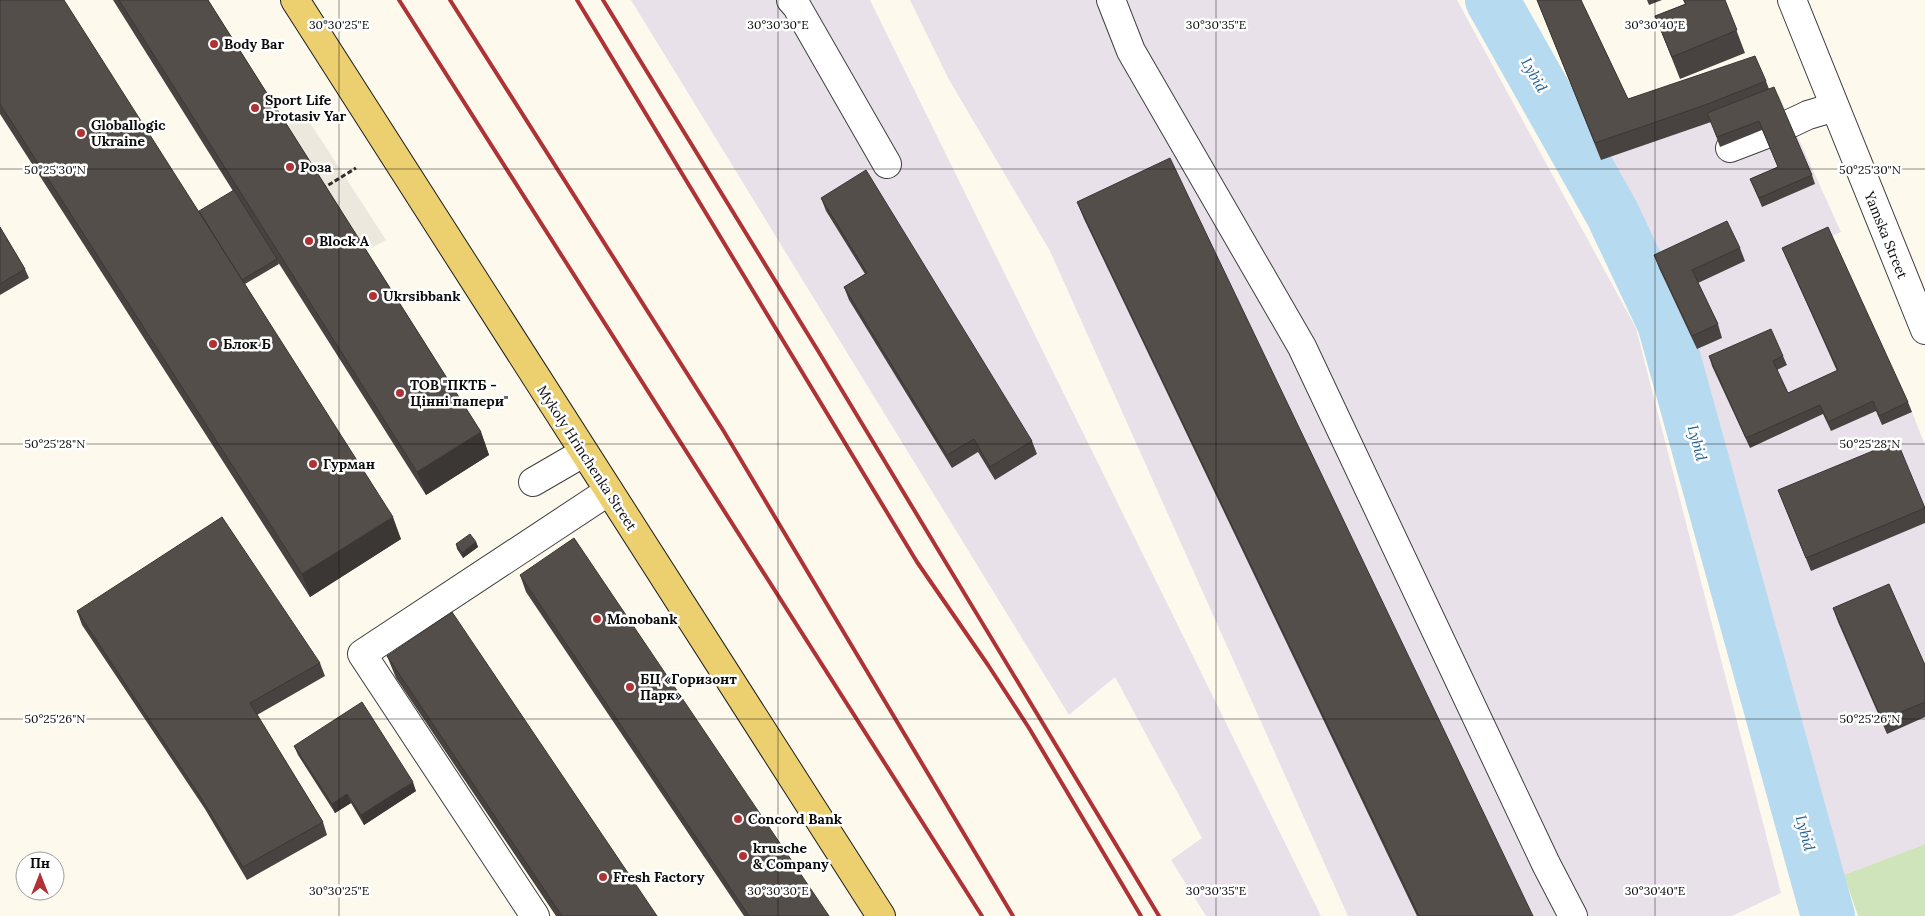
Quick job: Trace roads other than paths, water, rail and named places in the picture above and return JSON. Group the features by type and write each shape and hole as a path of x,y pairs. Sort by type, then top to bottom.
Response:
{"main road":[{"name":"Mykoly Hrinchenka Street","path":"295,0 583,453 881,916"}],"street":[{"path":"791,0 797,7 888,164"},
{"path":"1111,0 1131,51 1302,347 1542,855 1573,916"},
{"name":"Yamska Street","path":"1792,0 1925,330"},
{"path":"1789,124 1808,115 1835,107"},
{"path":"1730,148 1764,135"},
{"path":"533,482 583,453"},
{"path":"535,916 362,654 609,491"}],"waterway":[{"name":"Lybid","path":"1492,0 1612,213 1664,323 1828,916"}],"railway":[{"path":"399,0 982,916"},
{"path":"450,0 723,430 1013,916"},
{"path":"577,0 917,562 1029,728 1141,916"},
{"path":"603,0 820,354 1159,916"}],"place":[{"name":"Body Bar","path":"214,44"},
{"name":"Sport Life Protasiv Yar","path":"255,108"},
{"name":"Globallogic Ukraine","path":"81,133"},
{"name":"Роза","path":"290,167"},
{"name":"Block A","path":"309,241"},
{"name":"Ukrsibbank","path":"373,296"},
{"name":"Блок Б","path":"213,344"},
{"name":"ТОВ \"ПКТБ - Цінні папери\"","path":"400,393"},
{"name":"Гурман","path":"313,464"},
{"name":"Monobank","path":"597,619"},
{"name":"БЦ «Горизонт Парк»","path":"630,687"},
{"name":"Concord Bank","path":"738,819"},
{"name":"krusche & Company","path":"743,856"},
{"name":"Fresh Factory","path":"603,877"}]}
